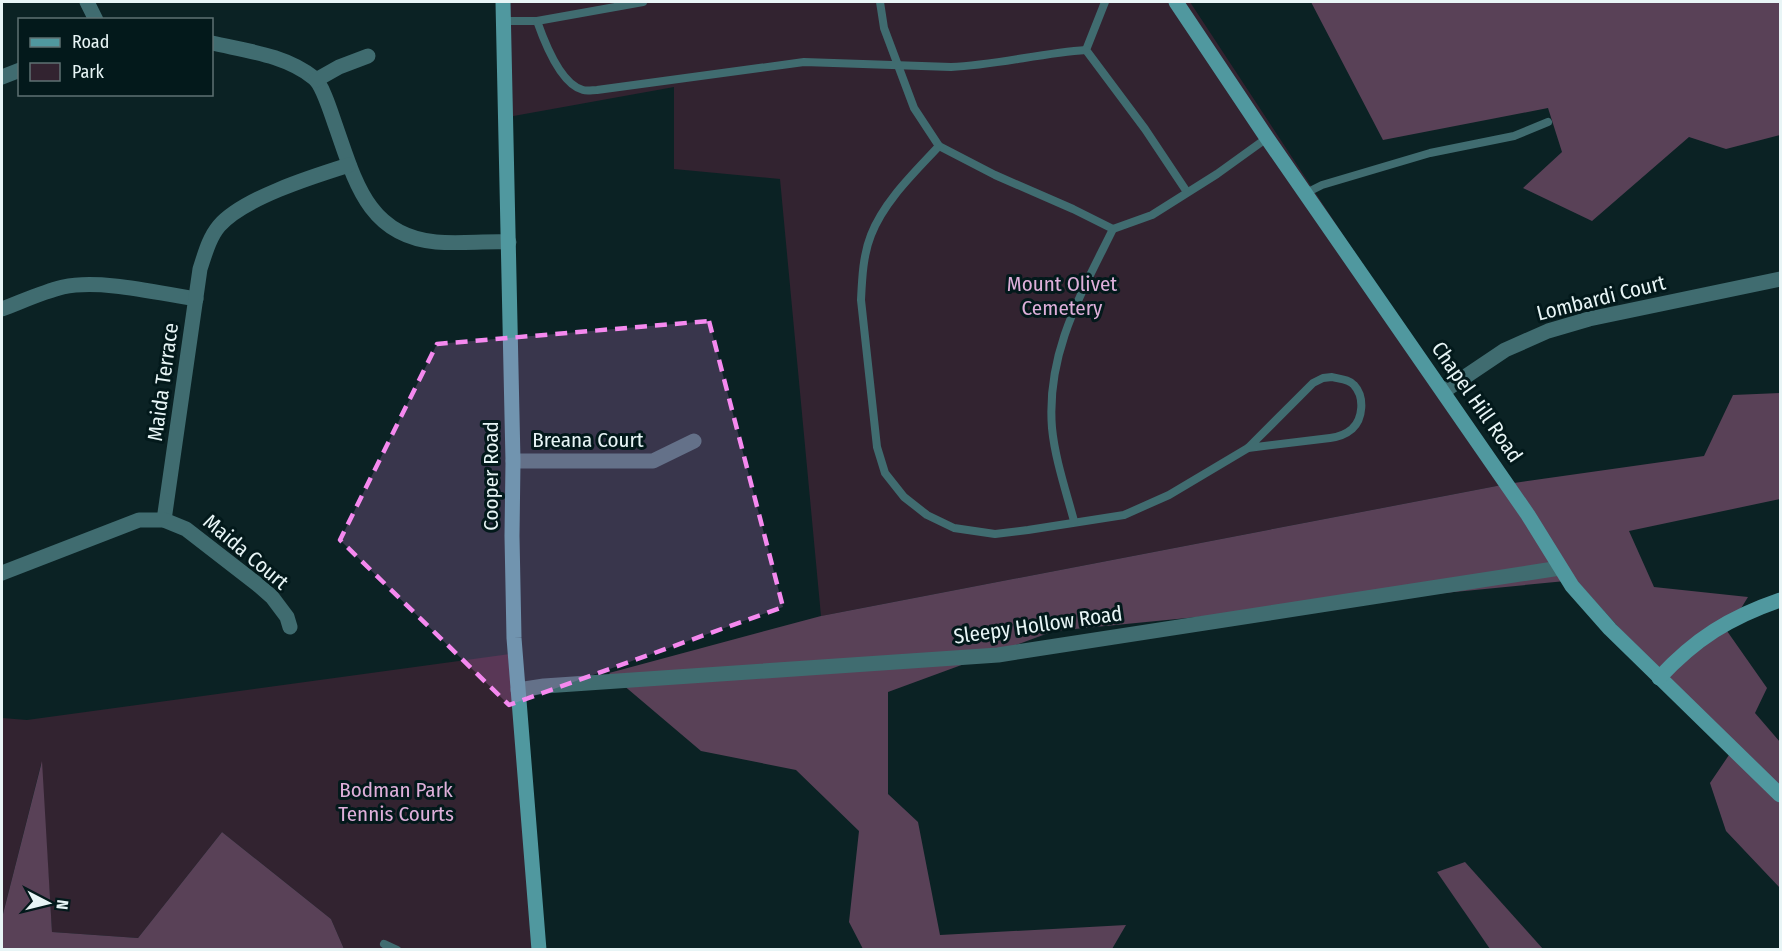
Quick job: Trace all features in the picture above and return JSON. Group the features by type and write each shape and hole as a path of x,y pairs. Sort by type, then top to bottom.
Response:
{"street":[{"path":"87,2 95,18"},
{"name":"Cooper Road","path":"503,2 513,461 514,638 539,950"},
{"name":"Chapel Hill Road","path":"1176,2 1267,138 1444,391 1528,515 1572,586 1610,629 1780,795"},
{"path":"213,43 287,61 316,80 368,206 387,225 401,233 436,242 508,242"},
{"path":"316,80 368,56"},
{"path":"2,77 18,71"},
{"name":"Maida Terrace","path":"164,520 200,269 208,245 218,228 230,215 249,202 350,165"},
{"name":"Lombardi Court","path":"1444,391 1505,350 1548,331 1589,319 1780,279"},
{"path":"2,309 52,290 76,285 136,290 196,299"},
{"name":"Breana Court","path":"513,461 653,461 694,441"},
{"path":"2,573 139,520 164,520"},
{"name":"Maida Court","path":"164,520 186,529 257,584 272,597 287,617 290,627"},
{"name":"Sleepy Hollow Road","path":"518,690 544,686 999,655 1560,568"},
{"path":"1659,678 1689,647 1720,627 1740,616 1780,600"}],"lane":[{"path":"503,21 537,21 643,2"},
{"path":"880,2 884,28 914,108 939,146 1113,230"},
{"path":"1086,50 1105,2"},
{"path":"537,21 544,41 565,78 583,90 804,62 972,66 1049,53 1086,50"},
{"path":"1086,50 1145,129 1187,192"},
{"path":"1306,193 1322,185 1430,153 1514,136 1548,122"},
{"path":"1074,522 1058,460 1053,430 1051,402 1054,373 1066,329 1113,230 1152,215 1217,174 1267,138"},
{"path":"939,146 914,173 875,226 869,238 862,276 861,300 877,447 889,480 904,497 927,515 954,528 995,534 1124,515 1169,495 1248,448 1313,383 1332,377 1347,380 1354,385 1361,402 1358,421 1352,429 1342,435 1248,448"},
{"path":"384,944 397,950"}],"highlighted area":[{"path":"709,321 783,607 509,705 340,540 437,344"}],"green space":[{"name":"Mount Olivet Cemetery","path":"505,2 1190,2 1507,484 821,616 780,179 674,169 674,87 508,117"},
{"name":"Bodman Park Tennis Courts","path":"517,653 537,949 344,949 331,919 222,832 138,938 52,932 41,764 2,918 2,718 27,720"}],"shaded area":[{"path":"1311,2 1780,2 1780,135 1726,149 1689,137 1592,221 1523,188 1562,152 1548,108 1383,140"},
{"path":"1780,393 1780,499 1629,531 1654,587 1748,597 1727,631 1767,688 1755,713 1780,742 1780,888 1726,831 1710,783 1731,752 1576,580 1054,631 888,692 888,794 918,822 940,935 1126,925 1112,949 863,949 849,922 859,831 796,770 701,751 609,673 821,616 1507,484 1704,456 1733,395"},
{"path":"42,761 52,932 138,938 222,832 331,919 344,949 2,949 2,918"},
{"path":"1465,862 1543,949 1490,949 1437,872"}]}
